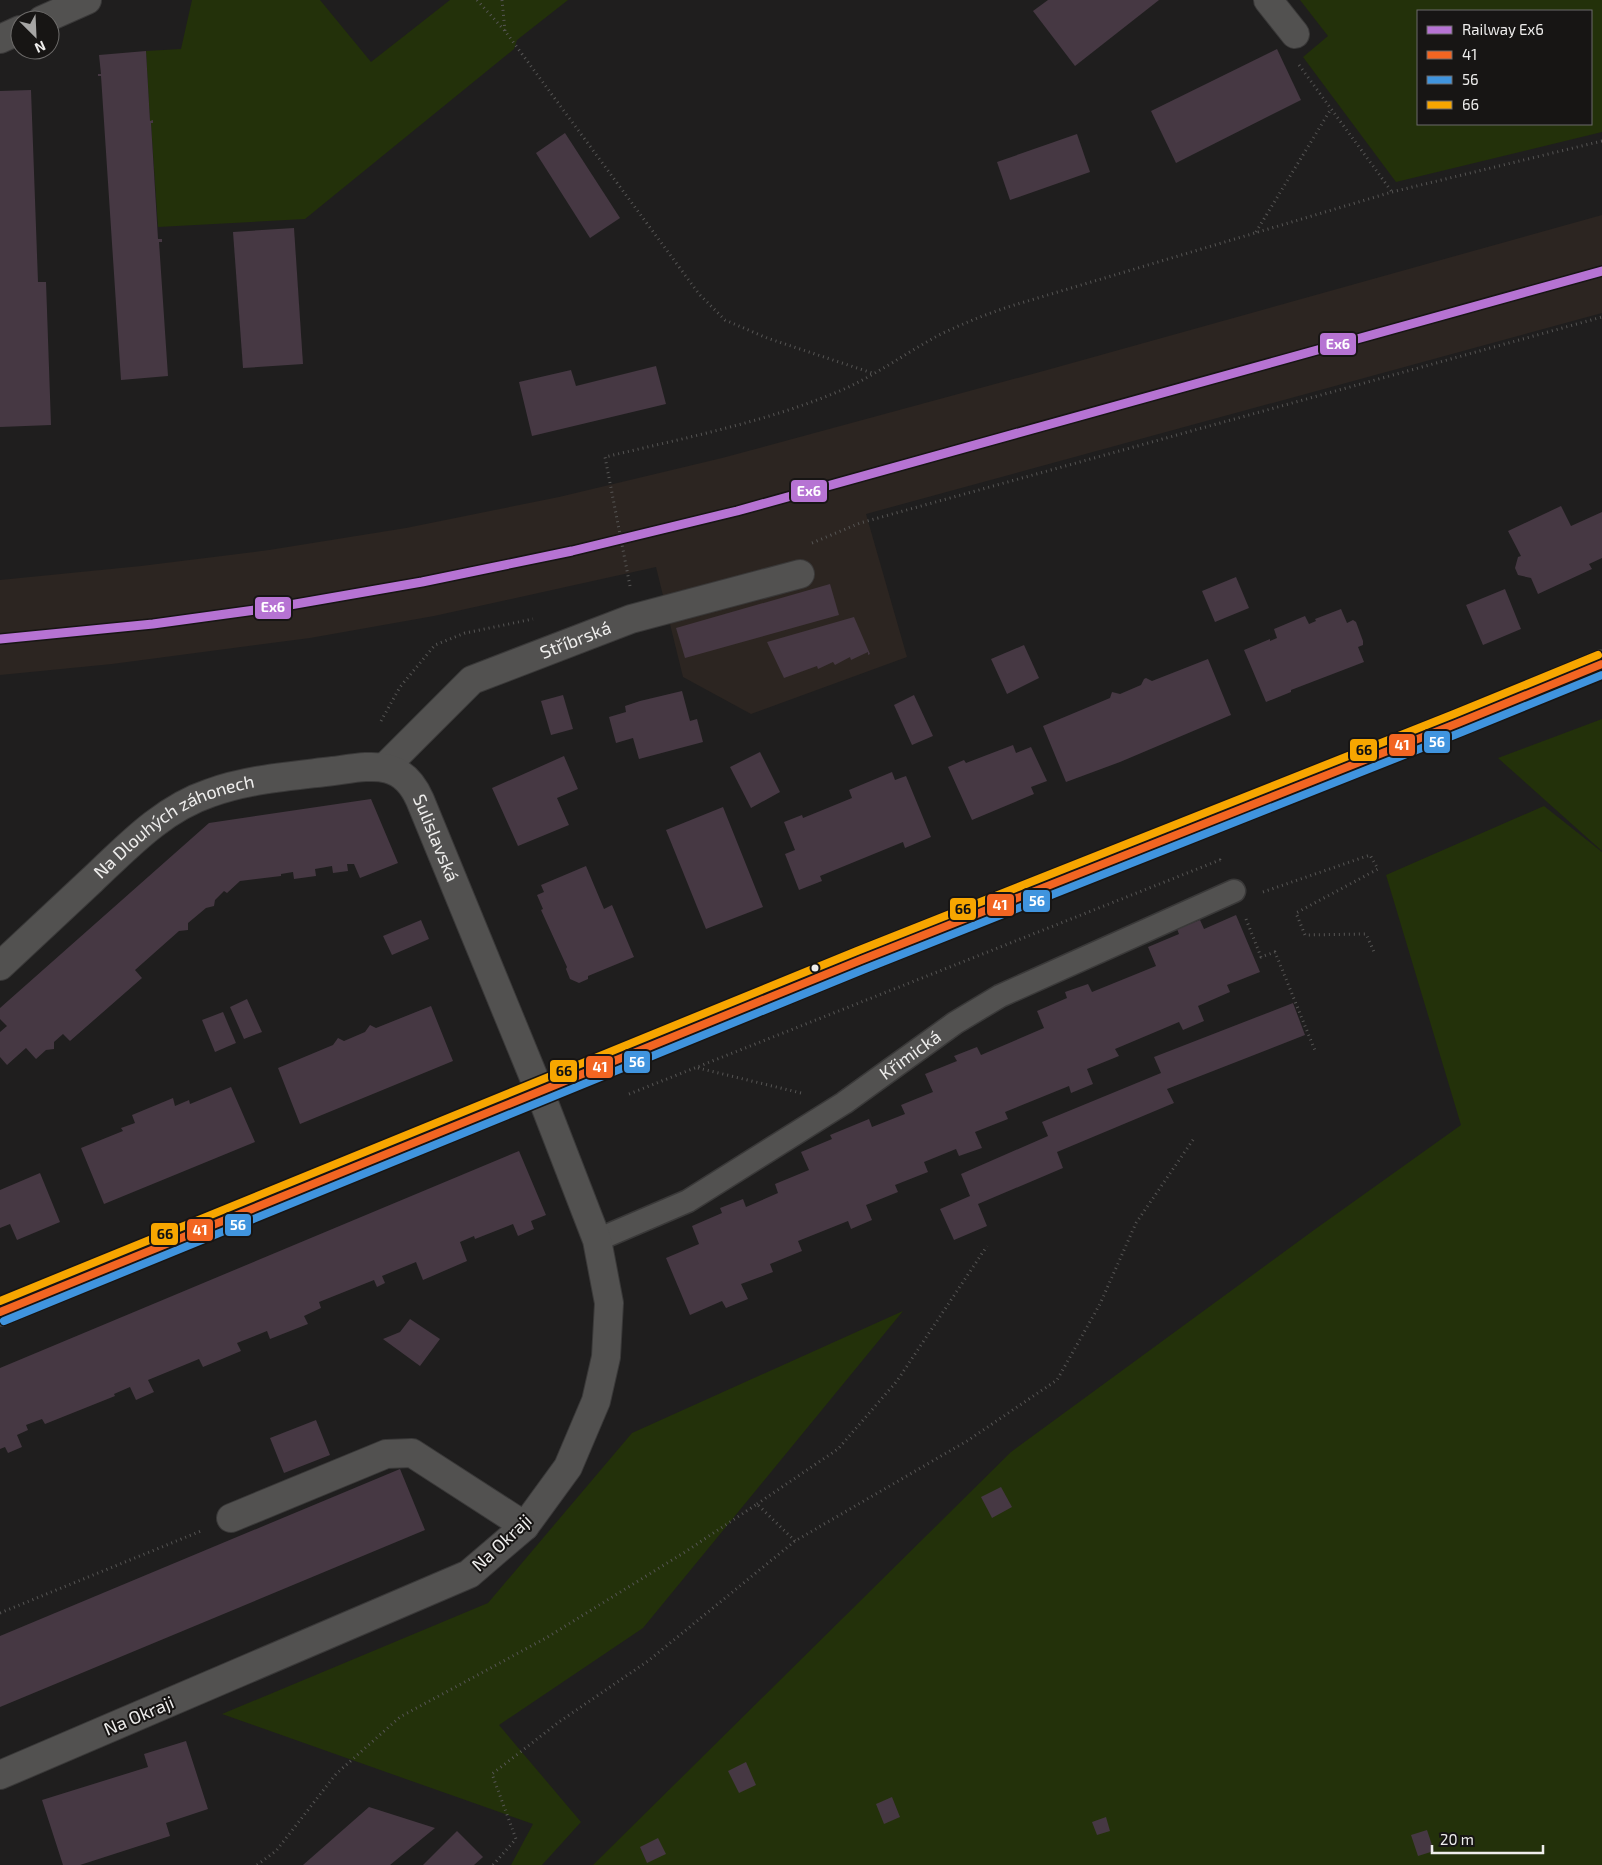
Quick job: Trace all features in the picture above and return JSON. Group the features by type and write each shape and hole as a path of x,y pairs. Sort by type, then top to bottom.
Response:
{"main road":[{"path":"0,1312 539,1090 1602,664"}],"street":[{"path":"60,12 87,0"},
{"path":"1268,0 1295,34"},
{"name":"Stříbrská","path":"385,767 472,680 631,619 800,574"},
{"name":"Na Dlouhých záhonech","path":"0,966 144,831 172,811 209,793 252,782 363,767 385,767"},
{"name":"Sulislavská","path":"385,767 405,777 415,789 539,1090"},
{"name":"Křimická","path":"597,1240 688,1201 844,1103 956,1023 1000,996 1236,896"},
{"name":"Na Okraji","path":"0,1775 469,1574 525,1526 568,1467 596,1401 606,1357 609,1303 597,1240 539,1090"},
{"path":"231,1518 386,1454 412,1453 525,1526"}],"path":[{"path":"478,0 505,32 700,294 725,320 766,338 876,374"},
{"path":"502,0 505,32"},
{"path":"1295,34 1293,57 1392,192"},
{"path":"1256,232 1331,109"},
{"path":"630,588 605,457 742,424 841,390 876,374 940,335 975,318 1011,306 1392,192 1602,141"},
{"path":"800,574 802,552 812,542 860,523 1602,317"},
{"path":"400,686 435,645 465,633 539,617"},
{"path":"1316,1053 1275,952 1261,957 1236,896 1370,855 1378,870 1296,913 1305,935 1366,934 1375,954"},
{"path":"844,1103 697,1068 1220,860"},
{"path":"494,1865 516,1838 492,1774 559,1722 648,1661 795,1541 967,1441 1057,1380 1100,1304 1136,1223 1195,1137"},
{"path":"257,1865 276,1850 336,1774 400,1717 546,1638 685,1552 838,1449 897,1381 987,1246"},
{"path":"757,1504 795,1541"},
{"path":"0,1612 231,1518"}],"shaded area":[{"path":"1602,215 1602,313 866,514 907,657 751,714 683,677 656,567 434,616 310,638 112,664 0,675 0,580 141,566 269,550 406,528 559,497 722,458 1047,370"}],"green space":[{"path":"192,0 320,0 371,62 450,0 568,0 517,40 514,49 305,219 158,227 151,123 153,121 150,121 146,51 181,49"},
{"path":"1300,0 1602,0 1602,132 1396,182 1303,57 1328,36"},
{"path":"1602,719 1602,851 1498,758"},
{"path":"1544,806 1602,852 1602,1865 593,1865 1011,1452 1461,1125 1386,875"},
{"path":"903,1311 643,1628 499,1725 581,1822 542,1865 511,1865 533,1824 222,1714 488,1603 632,1433"}],"building":[{"path":"1048,0 1159,0 1075,66 1033,11"},
{"path":"1277,49 1301,100 1176,163 1151,111"},
{"path":"146,51 150,121 153,120 153,123 151,123 158,239 162,239 162,242 159,242 168,376 121,380 101,76 98,76 98,74 101,74 99,55"},
{"path":"31,90 38,282 46,282 51,425 0,427 0,91"},
{"path":"565,133 620,218 590,238 536,153"},
{"path":"1077,134 1090,172 1010,200 997,162"},
{"path":"294,228 303,364 243,368 233,232"},
{"path":"656,366 666,404 532,436 519,382 571,370 576,386"},
{"path":"1561,506 1571,526 1602,512 1602,558 1589,564 1592,569 1538,594 1531,578 1518,575 1515,568 1518,557 1521,556 1508,531"},
{"path":"1236,577 1249,608 1215,622 1202,591"},
{"path":"830,584 839,615 685,658 676,628"},
{"path":"1505,589 1521,629 1483,645 1466,605"},
{"path":"1341,609 1347,623 1353,620 1356,622 1363,641 1363,645 1358,647 1364,662 1291,690 1291,692 1266,702 1244,650 1277,638 1274,629 1305,616 1309,624 1316,621 1315,619"},
{"path":"854,617 870,654 868,655 868,652 851,660 850,657 835,665 833,662 818,669 817,666 784,678 767,642"},
{"path":"1024,645 1039,678 1007,694 991,659"},
{"path":"1208,659 1231,715 1120,762 1066,782 1043,726 1110,698 1112,692 1120,694 1141,685 1146,678 1152,681"},
{"path":"682,691 690,721 697,719 703,742 639,759 633,738 616,743 609,717 626,712 625,706"},
{"path":"563,695 573,729 551,735 541,701"},
{"path":"914,695 933,736 912,745 894,705"},
{"path":"1013,745 1016,753 1031,747 1047,781 1031,787 1034,794 972,820 948,767 964,760 966,763"},
{"path":"760,752 780,792 751,808 730,767"},
{"path":"564,756 578,789 557,798 569,825 518,846 492,788"},
{"path":"892,772 895,780 906,776 931,837 905,848 903,842 820,876 822,881 799,890 785,854 795,850 784,822 802,815 803,818 852,798 849,790"},
{"path":"371,799 398,863 360,878 354,864 347,864 348,871 333,873 332,866 315,869 316,876 294,879 293,872 281,874 281,876 240,881 227,893 224,891 215,900 214,906 206,908 188,923 188,930 179,931 135,970 142,978 70,1041 63,1034 54,1042 54,1049 46,1050 36,1059 26,1048 7,1065 0,1057 0,1032 7,1026 0,1019 0,1008 209,823"},
{"path":"723,807 763,907 706,929 666,830"},
{"path":"586,866 604,909 612,905 634,957 588,976 588,979 579,983 570,979 567,967 541,910 543,909 537,895 544,892 541,885"},
{"path":"1236,915 1260,972 1227,985 1230,992 1198,1006 1204,1021 1183,1030 1179,1022 1115,1049 1119,1056 1087,1069 1093,1084 1071,1093 1069,1086 1005,1112 1008,1119 975,1132 982,1148 959,1156 956,1149 924,1162 928,1172 895,1185 898,1192 866,1205 872,1220 851,1229 848,1221 798,1241 802,1251 770,1264 773,1272 741,1284 748,1299 726,1308 722,1301 690,1315 666,1258 699,1244 692,1226 722,1213 720,1208 743,1199 746,1207 778,1193 775,1184 809,1170 801,1152 832,1139 830,1135 869,1119 872,1127 905,1114 901,1105 933,1092 925,1074 957,1061 954,1056 977,1047 981,1055 1044,1028 1037,1011 1067,998 1065,992 1088,984 1092,992 1156,966 1148,947 1179,934 1177,929 1200,920 1204,929"},
{"path":"421,920 429,939 392,955 383,936"},
{"path":"247,999 262,1032 244,1039 230,1007"},
{"path":"1293,1003 1305,1035 1167,1089 1174,1103 1057,1152 1063,1168 978,1204 987,1226 954,1240 940,1209 970,1196 961,1174 1048,1136 1042,1122 1161,1073 1154,1057"},
{"path":"431,1006 453,1061 300,1124 278,1068 333,1045 338,1038 344,1041 365,1032 370,1025 376,1028"},
{"path":"223,1012 236,1043 215,1052 202,1020"},
{"path":"231,1087 255,1142 104,1204 81,1148 123,1131 121,1128 135,1123 132,1115 173,1098 175,1106 189,1100 190,1104"},
{"path":"519,1151 546,1215 531,1221 534,1229 518,1236 513,1224 475,1239 474,1236 460,1242 467,1261 423,1280 416,1262 382,1276 385,1283 377,1287 374,1280 319,1302 321,1308 304,1316 308,1324 270,1339 267,1331 237,1343 241,1351 203,1367 199,1359 148,1380 154,1392 136,1400 130,1387 114,1394 115,1396 45,1424 42,1419 26,1425 28,1430 17,1435 22,1447 8,1453 5,1447 0,1449 0,1368"},
{"path":"40,1173 60,1222 17,1240 10,1224 0,1228 0,1190"},
{"path":"410,1319 440,1339 420,1366 383,1339 400,1332"},
{"path":"316,1420 330,1455 284,1473 270,1438"},
{"path":"400,1469 425,1530 0,1707 0,1636"},
{"path":"1001,1487 1012,1507 992,1518 981,1497"},
{"path":"186,1741 208,1809 166,1823 170,1836 80,1865 63,1865 42,1800 148,1767 144,1754"},
{"path":"746,1762 756,1785 739,1793 728,1771"},
{"path":"892,1797 900,1817 884,1824 876,1804"},
{"path":"369,1807 435,1828 390,1865 303,1865"},
{"path":"1106,1817 1110,1831 1097,1835 1092,1822"},
{"path":"1427,1830 1434,1851 1418,1856 1411,1835"},
{"path":"457,1831 483,1857 474,1865 423,1865"},
{"path":"658,1838 666,1854 647,1863 640,1847"}],"rail line":[{"name":"Ex6","path":"0,639 153,624 284,606 422,582 572,551 737,511 1602,271"}],"transit line":[{"name":"66","path":"0,1301 857,951 1598,655"},
{"name":"41","path":"0,1312 861,960 1602,664"},
{"name":"56","path":"4,1321 865,969 1602,675"}]}
